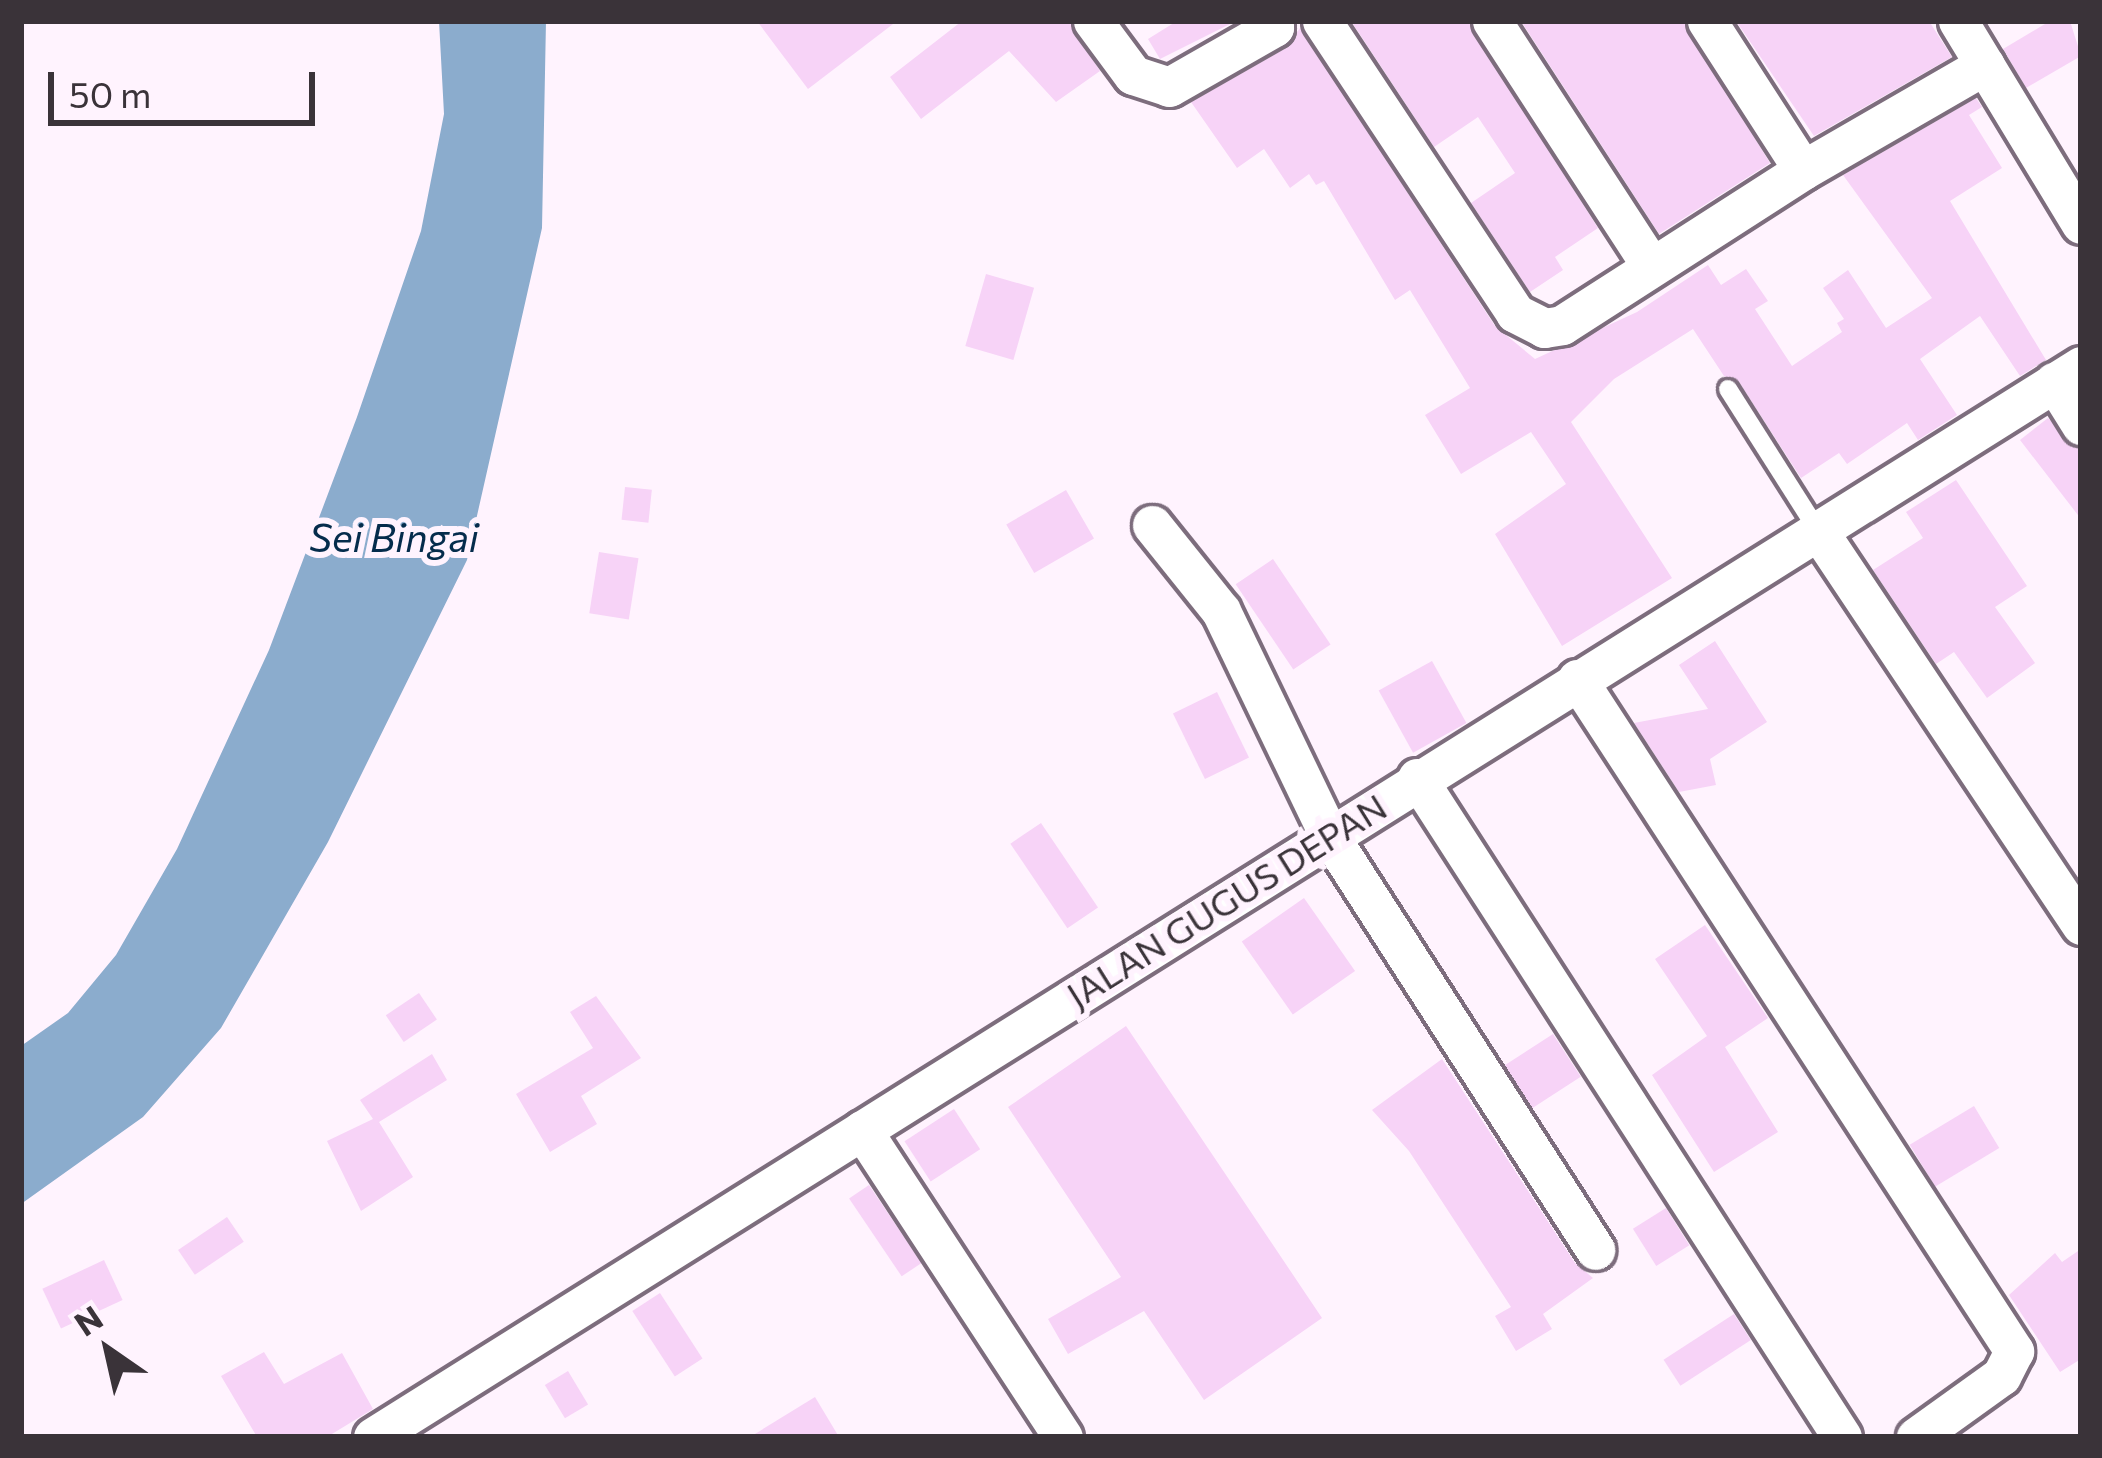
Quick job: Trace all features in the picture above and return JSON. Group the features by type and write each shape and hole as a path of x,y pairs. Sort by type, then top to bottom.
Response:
{"street":[{"path":"1093,21 1133,75 1169,87 1276,23"},
{"path":"1322,21 1528,324 1562,326 1650,264 1802,170 1973,35 2081,224"},
{"path":"1492,21 1650,264"},
{"path":"1707,21 1802,170"},
{"path":"2067,374 2081,425"},
{"name":"JALAN GUGUS DEPAN","path":"373,1437 2067,374"},
{"path":"1152,525 1221,611 1329,835 1594,1250"},
{"path":"1816,529 2081,925"},
{"path":"1577,679 2014,1351 2001,1376 1916,1437"},
{"path":"1417,778 1842,1437"},
{"path":"862,1130 1063,1437"}],"lane":[{"path":"1728,388 1816,529"}],"water":[{"name":"Sei Bingai","path":"439,21 546,21 542,228 467,560 328,842 221,1028 143,1117 21,1204 21,1046 68,1013 116,955 177,849 269,650 357,417 421,231 444,114"}],"building":[{"path":"757,21 897,21 808,89"},
{"path":"962,21 1069,21 1100,71 1056,102 1009,51 921,119 890,77"},
{"path":"1177,21 1236,21 1160,59 1148,39"},
{"path":"1351,21 1468,21 1598,228 1555,257 1563,270 1530,292 1471,203 1515,173 1478,117 1434,147"},
{"path":"1521,21 1683,21 1770,163 1659,234"},
{"path":"1736,21 1929,21 1952,57 1814,136"},
{"path":"2050,21 2070,21 2081,56 2026,88 2003,49"},
{"path":"1300,28 1495,326 1535,359 1637,312 1708,265 1721,285 1746,269 1768,301 1755,309 1792,366 1842,332 1837,323 1844,319 1823,288 1848,270 1886,328 1932,298 1843,175 1976,98 1982,107 1969,115 2002,168 1950,201 2046,360 2020,376 1980,316 1920,359 1957,415 1918,440 1907,423 1847,464 1839,453 1801,478 1739,382 1724,376 1693,329 1614,379 1571,422 1672,578 1562,646 1495,534 1566,484 1531,432 1461,474 1425,415 1470,388 1410,290 1395,300 1324,181 1316,185 1309,174 1290,188 1264,149 1237,168 1191,102 1286,48"},
{"path":"986,274 1034,288 1013,360 965,346"},
{"path":"2048,418 2081,451 2081,519 2020,440"},
{"path":"1956,480 2027,586 1995,607 2035,663 1987,698 1954,652 1936,664 1873,570 1923,538 1906,512"},
{"path":"625,487 652,490 648,523 622,520"},
{"path":"1066,490 1094,538 1034,573 1006,524"},
{"path":"599,552 639,558 629,619 589,613"},
{"path":"1273,559 1331,644 1293,670 1236,584"},
{"path":"1715,641 1767,722 1710,759 1716,785 1679,792 1634,723 1708,709 1679,665"},
{"path":"1432,661 1466,723 1413,753 1379,691"},
{"path":"1217,692 1249,758 1205,779 1173,713"},
{"path":"1041,823 1098,908 1067,928 1010,844"},
{"path":"1304,898 1355,971 1293,1014 1242,942"},
{"path":"1705,925 1768,1018 1725,1047 1778,1132 1714,1172 1652,1075 1707,1036 1655,959"},
{"path":"419,993 437,1020 404,1042 386,1015"},
{"path":"596,996 641,1058 581,1096 597,1124 550,1152 516,1094 593,1048 570,1012"},
{"path":"1126,1026 1322,1318 1204,1400 1144,1311 1068,1354 1048,1319 1121,1277 1008,1107"},
{"path":"1553,1034 1581,1077 1532,1108 1504,1066"},
{"path":"432,1054 447,1080 379,1122 413,1177 361,1211 327,1141 373,1119 360,1100"},
{"path":"1442,1059 1575,1263 1593,1278 1543,1314 1552,1329 1516,1351 1495,1316 1511,1307 1409,1151 1372,1110"},
{"path":"1974,1106 1999,1148 1935,1187 1910,1145"},
{"path":"954,1109 980,1149 931,1181 905,1141"},
{"path":"869,1185 922,1263 902,1276 849,1198"},
{"path":"1666,1208 1689,1245 1656,1266 1633,1229"},
{"path":"227,1217 244,1242 195,1275 178,1250"},
{"path":"2081,1249 2081,1359 2060,1372 2009,1295 2055,1253 2062,1262"},
{"path":"104,1260 123,1300 61,1329 42,1289"},
{"path":"660,1293 702,1358 675,1376 632,1311"},
{"path":"1734,1314 1751,1340 1680,1386 1664,1360"},
{"path":"264,1352 284,1384 342,1353 373,1409 327,1437 257,1437 221,1376"},
{"path":"568,1371 588,1404 565,1418 545,1385"},
{"path":"815,1397 839,1437 750,1437"}]}
